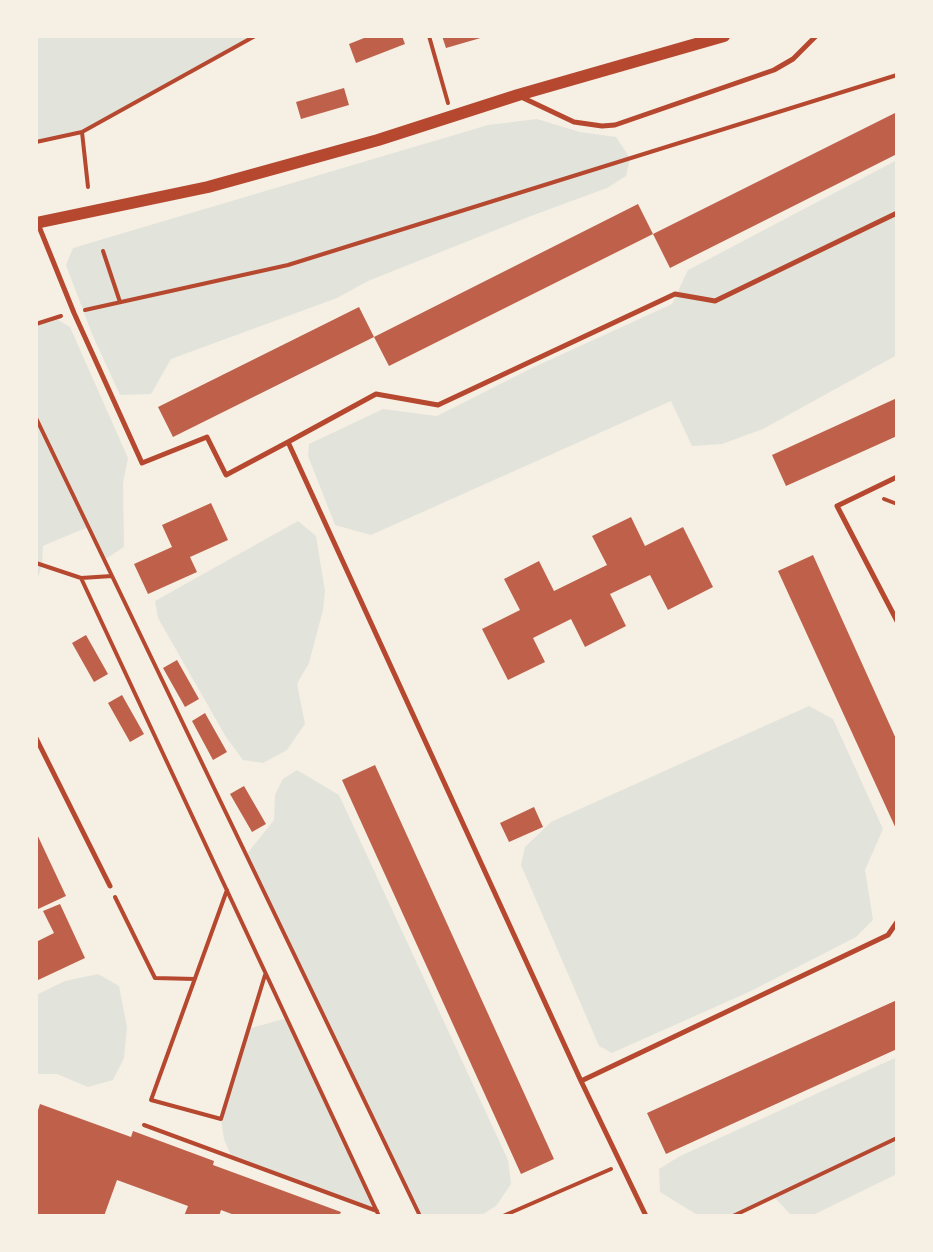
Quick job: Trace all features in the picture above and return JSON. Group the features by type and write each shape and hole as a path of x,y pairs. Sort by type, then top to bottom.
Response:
{"street":[{"path":"37,223 208,187 378,140 518,95 724,36"}],"lane":[{"path":"518,95 574,122 615,125 774,70 793,59 816,36"},
{"path":"37,223 142,463 207,437 226,475 376,394 438,405 675,294 715,301 897,213"},
{"path":"288,442 646,1216"},
{"path":"897,477 837,506 897,621"},
{"path":"36,738 110,886"},
{"path":"581,1081 888,935 897,922"}],"path":[{"path":"36,142 82,132 255,36"},
{"path":"429,36 451,117"},
{"path":"36,324 288,265 897,75"},
{"path":"82,132 88,187"},
{"path":"103,251 120,302"},
{"path":"36,418 420,1216"},
{"path":"36,563 81,578 112,576"},
{"path":"81,578 378,1214"},
{"path":"110,886 155,978 195,979"},
{"path":"227,890 151,1100 221,1119 265,973"},
{"path":"144,1125 378,1214"},
{"path":"733,1216 897,1138"},
{"path":"503,1216 621,1164"}],"shaded area":[{"path":"36,36 255,36 82,132 36,142"},
{"path":"537,119 580,132 616,137 630,158 626,176 607,188 368,281 337,298 171,359 151,394 120,395 92,334 66,265 73,248 488,125"},
{"path":"897,160 897,355 763,429 722,444 692,446 671,401 371,535 335,525 308,456 309,444 383,409 437,416 532,368 672,304 688,270"},
{"path":"55,318 70,327 128,458 123,483 124,547 104,560 89,527 71,534 43,546 42,565 36,583 36,324"},
{"path":"298,521 316,536 325,591 309,663 297,684 305,724 287,750 263,763 243,760 226,737 158,618 155,601"},
{"path":"809,706 833,719 883,829 865,870 873,920 856,937 751,991 612,1053 599,1046 521,865 525,847 551,822"},
{"path":"297,770 339,795 508,1160 511,1184 496,1206 480,1216 420,1216 246,855 274,820 275,795 283,779"},
{"path":"98,974 119,986 127,1027 124,1058 113,1080 88,1087 57,1074 36,1074 36,995 65,981"},
{"path":"287,1018 377,1211 232,1158 224,1139 221,1119 248,1029"},
{"path":"897,1057 897,1174 811,1216 792,1216 774,1197 733,1216 699,1216 660,1192 659,1169 680,1156"}],"building":[{"path":"369,36 402,36 405,44 356,63 349,44"},
{"path":"442,36 484,36 484,37 446,48"},
{"path":"344,88 349,105 301,119 296,102"},
{"path":"897,112 897,154 670,268 653,234"},
{"path":"638,204 653,234 389,366 374,337"},
{"path":"359,307 374,337 173,437 158,407"},
{"path":"897,398 897,436 786,486 772,455"},
{"path":"211,503 228,540 190,557 197,572 148,594 134,564 172,547 162,525"},
{"path":"631,517 645,546 683,527 713,587 668,610 650,575 610,594 626,626 585,647 571,619 533,638 545,662 508,680 482,629 520,610 504,579 539,561 554,591 607,565 592,536"},
{"path":"813,555 897,741 897,831 778,571"},
{"path":"86,635 108,674 94,682 72,643"},
{"path":"177,660 199,699 185,707 163,668"},
{"path":"122,695 144,734 130,742 108,703"},
{"path":"205,713 227,752 213,760 192,721"},
{"path":"375,765 554,1159 521,1174 342,780"},
{"path":"244,786 266,824 252,832 230,794"},
{"path":"534,807 543,827 509,842 500,823"},
{"path":"36,832 66,896 36,910"},
{"path":"60,904 85,958 36,981 36,942 54,933 43,911"},
{"path":"897,1000 897,1049 666,1154 647,1113"},
{"path":"40,1104 131,1137 133,1131 214,1161 213,1165 341,1212 339,1216 237,1216 221,1210 219,1216 184,1216 188,1206 117,1180 104,1216 43,1216 36,1213 36,1116"}]}
